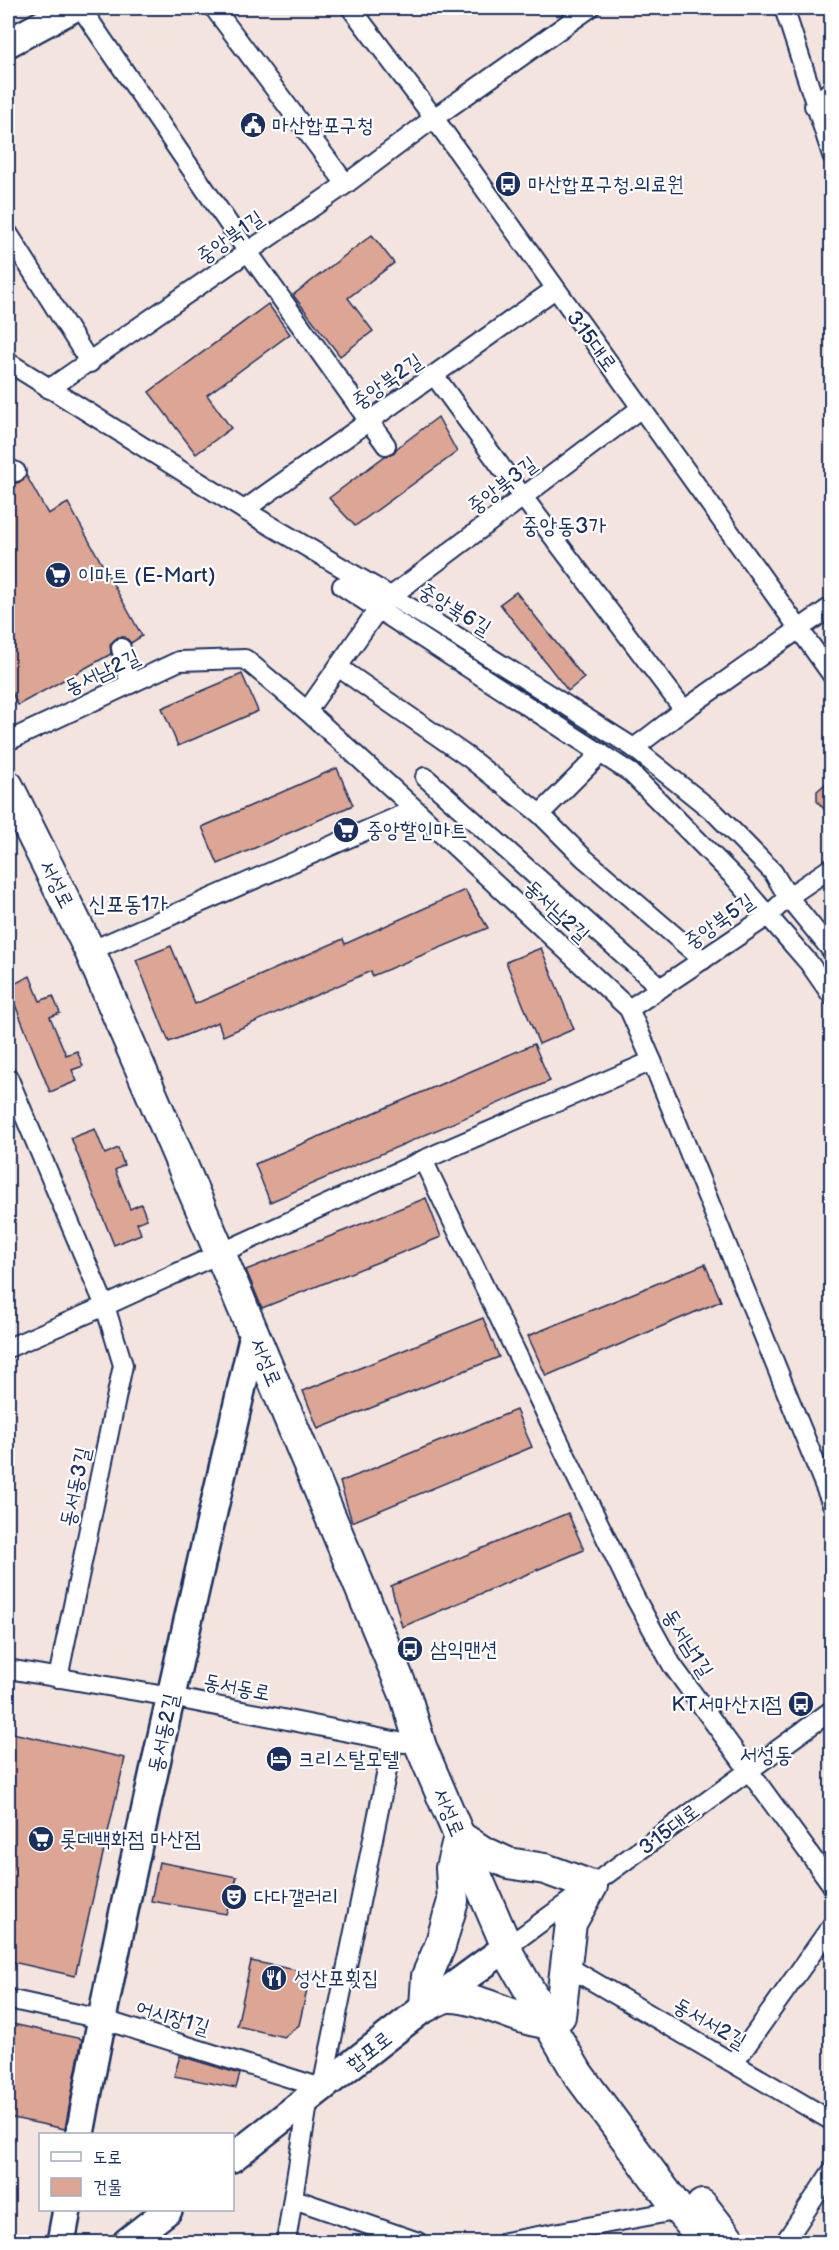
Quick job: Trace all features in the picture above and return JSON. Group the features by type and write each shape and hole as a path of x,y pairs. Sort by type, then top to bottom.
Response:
{"main road":[{"path":"8,44 73,8"},
{"name":"서성로","path":"8,786 90,951 406,1696 407,1744 459,1836 507,1947"},
{"name":"동서동2길","path":"80,2133 101,2019 171,1697 254,1334"},
{"path":"459,1836 482,1851 508,1863 545,1869 592,1886 571,1923 566,1965 554,2019 532,2021 489,2006 449,1996 425,2007 427,1976 440,1946 453,1901 451,1868 459,1836"},
{"path":"507,1947 508,1955 554,2019 578,2074 691,2208 731,2242"},
{"name":"합포로","path":"234,2156 425,2007 507,1947"},
{"path":"691,2208 706,2242"},
{"path":"60,2242 66,2211"},
{"path":"127,2242 167,2211"}],"street":[{"path":"81,8 248,252 386,445"},
{"path":"214,8 346,184"},
{"name":"3·15대로","path":"351,8 434,118 831,675"},
{"name":"중앙북1길","path":"49,388 90,363 346,184 434,118 590,8"},
{"path":"784,8 814,106 830,148"},
{"path":"814,106 831,89"},
{"path":"8,233 90,363"},
{"name":"중앙북2길","path":"244,510 555,289"},
{"name":"중앙북6길","path":"8,362 244,510 385,603 426,617 634,748 715,813 773,872 788,897 831,951"},
{"path":"435,375 523,497 684,710"},
{"name":"중앙북3길","path":"307,711 385,603 641,408"},
{"path":"342,586 385,603 631,773 736,879 809,963 831,996"},
{"path":"634,748 831,606"},
{"path":"122,648 130,684"},
{"name":"동서남2길","path":"8,741 179,662 245,659 307,711 415,809 629,1009 831,1504"},
{"path":"338,667 468,757 540,814 584,858 703,960"},
{"path":"540,814 601,753"},
{"path":"425,777 661,988"},
{"path":"90,951 415,809"},
{"name":"중앙북5길","path":"629,1009 768,916 788,897 831,867"},
{"path":"8,1348 423,1160 652,1061"},
{"name":"동서동3길","path":"8,1077 105,1306 123,1365 58,1678"},
{"name":"동서남1길","path":"423,1160 634,1596 672,1665 831,1885"},
{"name":"동서동로","path":"8,1669 171,1697 407,1744"},
{"name":"3·15대로","path":"507,1947 831,1710"},
{"path":"286,2242 315,2092 407,1744"},
{"path":"734,2063 831,1925"},
{"name":"동서서2길","path":"566,1965 831,2121"},
{"name":"어시장1길","path":"8,1999 101,2019 315,2092"},
{"path":"785,2242 831,2171"},
{"path":"294,2199 418,2242"},
{"path":"505,2242 691,2208"}],"building":[{"path":"372,235 394,263 348,298 373,331 340,356 293,295"},
{"path":"268,304 290,334 207,395 231,428 196,454 149,392"},
{"path":"438,417 457,452 355,526 329,498 385,456 393,454 397,448"},
{"name":"이마트 (E-Mart)","path":"26,475 48,514 68,503 142,636 131,643 125,637 118,637 110,644 111,654 18,705 8,685 8,480 17,483 23,481"},
{"path":"516,592 584,678 568,691 500,604"},
{"path":"242,674 258,711 178,746 162,708"},
{"path":"337,768 353,805 218,864 202,827"},
{"path":"831,779 831,817 817,801 817,791"},
{"path":"465,890 488,928 372,976 371,971 223,1036 218,1022 169,1042 136,960 171,946 195,1004 343,939 345,944"},
{"path":"541,948 574,1029 539,1044 506,962"},
{"path":"30,976 40,1001 53,996 60,1013 50,1017 66,1055 77,1051 83,1066 72,1070 77,1081 50,1092 8,987"},
{"path":"534,1044 550,1081 270,1202 255,1164"},
{"path":"95,1129 105,1154 118,1148 124,1165 115,1170 130,1209 141,1204 147,1219 137,1223 141,1234 114,1245 71,1138"},
{"path":"426,1198 441,1237 262,1308 246,1270"},
{"path":"705,1264 721,1301 546,1376 528,1336"},
{"path":"483,1318 499,1357 318,1429 303,1391"},
{"path":"516,1410 532,1447 352,1522 340,1482"},
{"path":"568,1513 584,1550 402,1627 391,1586"},
{"path":"8,1732 125,1758 75,1976 8,1961"},
{"path":"159,1862 237,1877 226,1914 151,1901"},
{"path":"251,1961 311,1973 299,2025 284,2037 237,2026"},
{"path":"8,2023 82,2039 65,2129 8,2117"},
{"path":"180,2056 240,2074 236,2088 174,2076"}],"place":[{"name":"마산합포구청","path":"253,125"},
{"name":"마산합포구청.의료원","path":"508,184"},
{"name":"이마트 (E-Mart)","path":"58,575"},
{"name":"중앙할인마트","path":"346,830"},
{"name":"삼익맨션","path":"410,1649"},
{"name":"KT서마산지점","path":"801,1704"},
{"name":"크리스탈모텔","path":"279,1759"},
{"name":"롯데백화점 마산점","path":"41,1839"},
{"name":"다다갤러리","path":"234,1897"},
{"name":"성산포횟집","path":"274,1978"}],"district":[{"name":"중앙동3가","path":"564,525"},
{"name":"신포동1가","path":"128,903"},
{"name":"서성동","path":"766,1754"}]}
